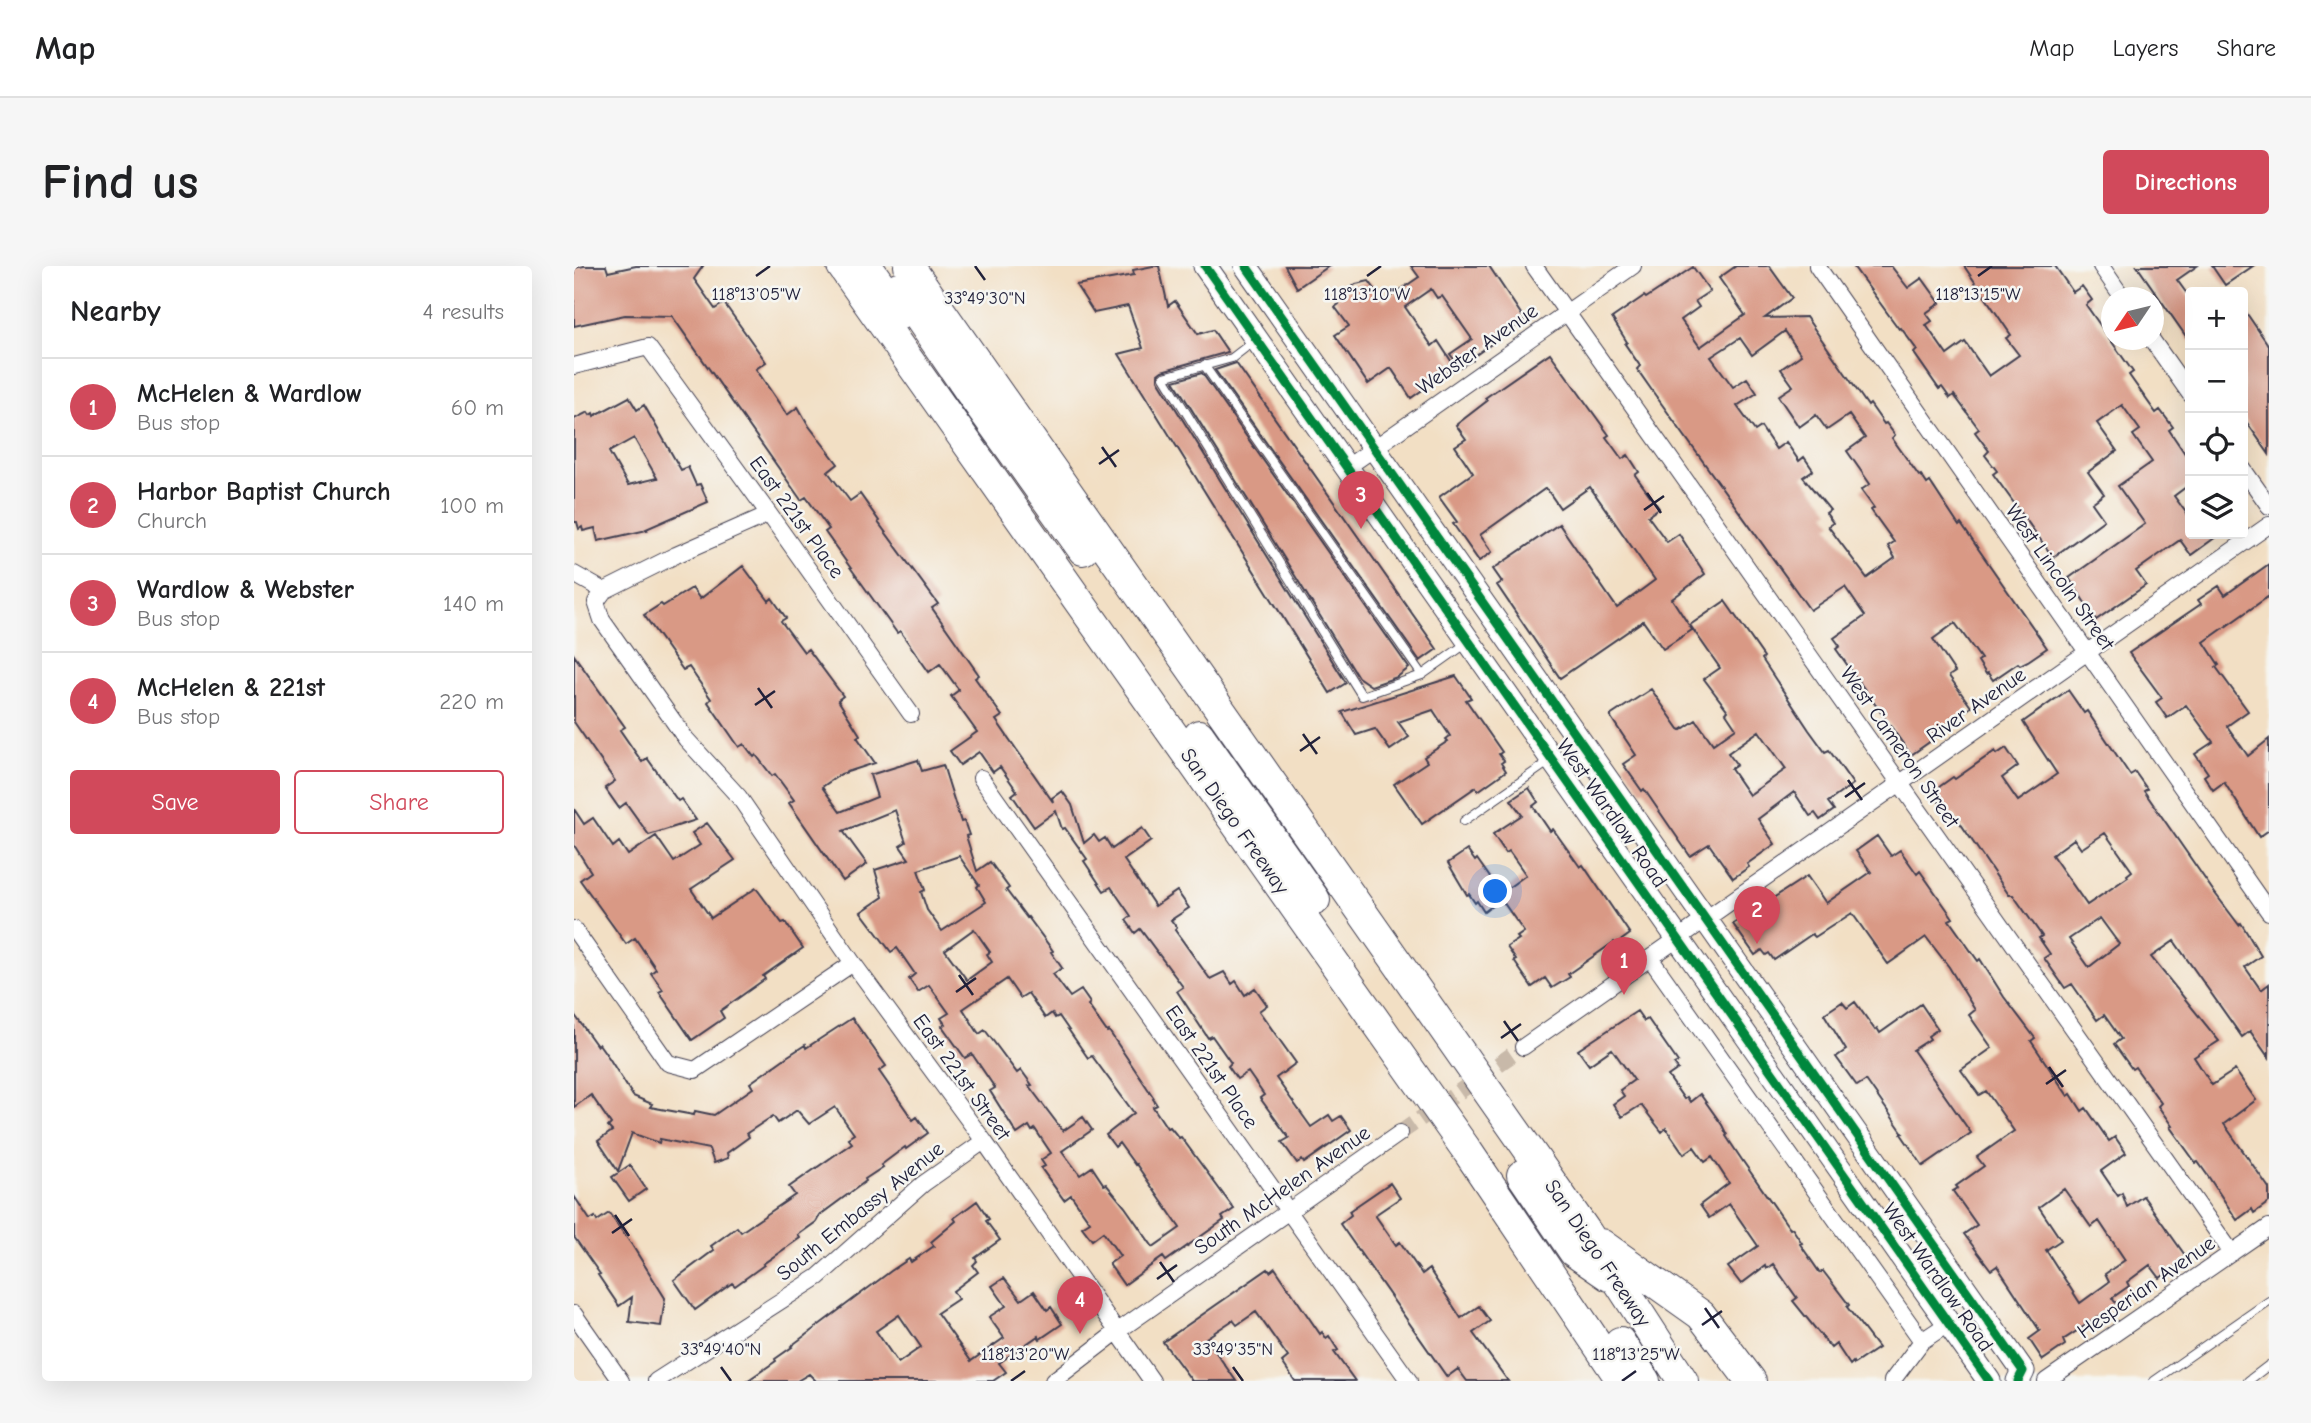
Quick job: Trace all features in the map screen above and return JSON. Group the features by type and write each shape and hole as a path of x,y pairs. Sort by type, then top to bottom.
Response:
{"highway":[{"path":"884,266 970,392 1273,817 1574,1252 1621,1284"},
{"name":"San Diego Freeway","path":"909,266 1587,1233 1684,1381"},
{"path":"851,272 1272,836 1645,1381"},
{"name":"San Diego Freeway","path":"851,272 1460,1141 1622,1381"},
{"path":"1587,1233 1701,1315 1751,1381"}],"main road":[{"name":"West Wardlow Road","path":"1205,266 1989,1381"},
{"name":"West Wardlow Road","path":"1246,266 2023,1371 2018,1381"}],"street":[{"name":"West Cameron Street","path":"1534,266 2232,1253"},
{"name":"Webster Avenue","path":"1346,468 1633,266"},
{"name":"West Lincoln Street","path":"1817,266 2269,912"},
{"path":"2101,266 2115,287"},
{"name":"East 221st Place","path":"574,366 648,346 911,714"},
{"path":"2159,350 2185,387"},
{"path":"2248,476 2269,506"},
{"path":"574,574 604,591 676,555 769,514"},
{"name":"River Avenue","path":"1707,920 2269,525"},
{"name":"East 221st Street","path":"604,591 596,602 602,620 686,739 739,797 853,963 984,1141 1152,1381"},
{"name":"East 221st Place","path":"981,778 1409,1381"},
{"path":"1523,1047 1707,920"},
{"path":"574,929 668,1063 695,1070 853,963"},
{"path":"1650,958 1922,1341"},
{"name":"South McHelen Avenue","path":"1053,1381 1118,1331 1400,1133"},
{"name":"South Embassy Avenue","path":"656,1381 818,1277 923,1184 984,1141"},
{"name":"Hesperian Avenue","path":"2046,1381 2269,1227"},
{"path":"574,1314 621,1381"},
{"path":"1892,1381 1922,1341 1949,1324"}],"lane":[{"path":"1256,340 1232,358 1164,377 1362,696 1422,674 1469,642"},
{"path":"1204,365 1422,674"},
{"path":"1464,821 1552,759"},
{"path":"2154,1381 2269,1301"},
{"path":"2248,1381 2269,1365"}],"building":[{"path":"606,266 608,272 636,266 703,266 694,279 715,309 724,303 766,362 756,369 787,415 798,407 838,464 828,472 850,501 860,494 938,604 932,608 979,675 975,678 1002,716 996,720 1053,802 1052,798 1062,791 1072,805 1084,843 1094,835 1099,842 1105,838 1112,849 1142,828 1151,841 1124,860 1155,906 1177,891 1189,908 1171,920 1177,928 1175,930 1210,979 1224,972 1232,984 1236,981 1245,995 1255,988 1267,1005 1259,1011 1296,1063 1276,1078 1311,1127 1329,1115 1333,1121 1341,1116 1351,1130 1304,1163 1302,1160 1297,1163 1282,1142 1289,1138 1260,1098 1264,1095 1248,1072 1237,1079 1228,1066 1231,1063 1212,1036 1208,1038 1177,991 1183,987 1140,929 1135,933 1126,920 1131,916 1111,887 1104,891 1084,861 1087,859 1065,828 1062,829 1056,811 1034,827 1012,795 1017,791 1000,767 993,772 979,752 960,765 950,751 977,732 951,696 959,690 940,664 929,672 900,631 897,633 825,532 829,529 806,497 801,500 672,316 625,315 574,326 574,268"},
{"path":"1159,266 1168,306 1175,301 1198,334 1213,330 1228,352 1162,371 1158,374 1158,380 1346,683 1330,693 1119,354 1143,348 1128,306 1094,313 1076,285 1134,275 1133,270"},
{"path":"1285,266 1329,266 1297,288"},
{"path":"1411,266 1489,266 1525,320 1460,367 1450,354 1472,339 1442,296 1437,298 1431,289 1405,307 1432,346 1438,341 1455,367 1411,398 1391,368 1368,384 1335,335 1349,326 1335,307 1339,304 1335,299 1356,284 1369,281 1384,301 1419,277"},
{"path":"1736,266 1769,266 1792,298 1765,318 1806,317 1868,406 1870,404 1895,435 1892,438 1919,476 1921,475 1927,484 1930,482 1959,526 1961,524 2047,648 1993,680 1986,674 1978,661 1981,659 1955,623 1933,639 1955,672 1949,676 1971,707 1932,735 1935,738 1911,755 1836,649 1840,646 1834,638 1865,616 1845,587 1810,610 1637,369 1640,366 1612,318 1693,267 1710,291 1695,301 1699,307 1681,320 1700,347 1745,315 1719,278","holes":["1785,331 1801,355 1781,369 1793,386 1778,396 1799,427 1816,415 1827,430 1849,415 1865,438 1847,451 1870,484 1861,490 1874,508 1871,510 1894,542 1888,546 1895,558 1867,578 1828,526 1833,523 1826,513 1830,510 1803,477 1813,470 1804,457 1799,461 1786,442 1776,449 1761,427 1755,431 1737,406 1757,393 1747,378 1733,387 1711,357 1740,338 1752,355"]},
{"path":"1853,266 1891,266 1908,288 1922,278 1940,303 1926,313 1932,321 1926,325 1947,355 1965,342 1989,376 2019,355 2006,338 2011,335 1964,266 2055,266 2073,292 2082,286 2092,300 2086,305 2101,326 2101,350 2118,350 2133,372 2129,375 2156,413 2160,410 2173,427 2169,430 2185,454 2185,488 2174,496 2185,511 2185,539 2213,539 2191,555 2180,540 2136,571 2146,585 2096,620 2069,578 2145,524 2118,486 2152,462 2133,435 2140,430 2122,405 2097,423 2117,451 2088,472 2104,494 2092,503 2104,520 2053,557 1993,474 1997,471 1985,455 1989,451 1975,432 1979,429 1954,395 1950,398 1942,387 1939,389 1914,353 1917,350 1901,328 1899,329"},
{"path":"2137,266 2197,266 2177,280 2185,291 2185,335 2164,305 2164,287 2152,287"},
{"path":"2212,266 2253,266 2225,285"},
{"path":"2248,315 2269,346 2269,454 2248,424"},
{"path":"1550,353 1609,435 1606,437 1622,459 1628,455 1639,472 1635,475 1659,508 1648,516 1667,542 1679,534 1705,574 1672,599 1692,630 1663,649 1643,621 1560,678 1497,585 1502,582 1493,569 1559,524 1617,608 1655,580 1590,487 1560,508 1546,488 1480,535 1492,552 1479,561 1453,524 1457,522 1439,497 1473,473 1455,446 1466,439 1456,425 1487,401 1485,398"},
{"path":"1236,363 1437,649 1420,661 1215,370"},
{"path":"1202,373 1409,668 1397,677 1371,686 1358,677 1174,381"},
{"path":"629,397 637,410 644,405 681,470 688,467 708,502 647,530 598,541 595,528 583,531 582,527 579,529 577,522 574,522 574,419 588,412 594,416","holes":["634,438 657,478 628,485 609,452"]},
{"path":"2269,564 2269,596 2204,642 2219,665 2216,667 2248,711 2227,726 2248,756 2269,739 2269,830 2259,837 2224,782 2213,790 2204,776 2208,773 2195,754 2213,742 2186,705 2167,718 2156,702 2162,698 2129,653 2201,604 2198,600 2219,586 2225,595"},
{"path":"743,566 769,601 772,598 786,618 781,621 804,652 808,649 843,696 838,700 860,735 857,737 875,763 841,774 822,787 840,812 877,797 870,775 918,760 922,771 943,765 961,822 964,821 969,835 966,836 977,871 990,862 1009,888 1006,890 1053,951 1051,952 1062,968 1053,974 1070,997 1081,990 1090,1003 1088,1005 1154,1098 1157,1105 1153,1107 1167,1128 1170,1127 1181,1137 1234,1209 1222,1217 1224,1220 1166,1261 1163,1257 1124,1285 1109,1264 1120,1256 1103,1232 1092,1240 1082,1227 1090,1222 1071,1195 1064,1200 1041,1168 1045,1166 1041,1160 1051,1153 1035,1129 1032,1131 1029,1126 1017,1134 990,1091 995,1088 972,1054 965,1058 942,1026 945,1024 941,1018 949,1013 929,985 918,992 909,979 915,974 897,948 891,952 861,912 883,897 875,870 909,859 900,846 906,842 895,810 843,831 867,864 843,881 789,803 794,800 775,774 772,776 744,744 739,747 708,702 711,699 689,667 683,670 644,615 692,588 700,599","holes":["959,856 979,885 977,887 986,902 942,931 927,910 921,892 925,890 918,870","974,929 990,952 987,954 992,962 967,980 945,950","1007,979 1020,998 1028,993 1045,1018 1052,1013 1055,1018 1059,1016 1088,1058 1092,1056 1134,1113 1106,1135 1115,1147 1119,1143 1136,1164 1180,1228 1153,1247 1092,1167 1080,1175 1062,1151 1092,1130 1083,1117 1063,1131 1029,1086 1032,1085 1021,1070 1017,1073 985,1030 979,1034 963,1009"]},
{"path":"1725,601 1764,657 1762,659 1809,730 1825,752 1829,750 1853,784 1828,802 1834,810 1820,820 1815,813 1810,816 1794,792 1758,819 1775,844 1733,878 1709,844 1690,856 1644,789 1642,791 1623,764 1636,755 1610,716 1651,689 1681,730 1696,720 1713,744 1736,728 1726,713 1728,711 1704,679 1720,668 1690,625","holes":["1759,731 1786,769 1749,795 1731,769 1737,765 1728,753"]},
{"path":"574,655 625,727 620,730 642,762 647,758 678,801 681,799 696,820 649,835 626,803 619,808 605,788 615,781 574,722"},
{"path":"1456,676 1471,698 1466,700 1502,752 1499,754 1506,771 1478,791 1476,787 1422,824 1394,784 1427,762 1424,757 1448,741 1446,739 1450,736 1433,710 1398,722 1409,737 1390,750 1375,729 1356,735 1342,712"},
{"path":"2068,690 2084,713 2087,711 2130,775 2135,772 2147,789 2144,791 2214,892 2239,925 2241,923 2261,956 2245,967 2261,990 2269,984 2269,1058 2250,1031 2242,1037 2174,941 2151,957 2219,1041 2194,1057 2212,1085 2235,1070 2256,1100 2224,1124 2269,1188 2269,1202 2254,1213 2252,1209 2237,1220 2198,1162 2196,1163 2170,1127 2172,1126 2158,1106 2161,1103 2114,1044 2121,1039 2104,1015 2097,1020 2072,984 2065,988 2044,958 2050,954 2039,938 2042,936 2013,895 2009,895 1954,814 1950,817 1932,792 1995,751 1997,754 2006,748 2018,766 2002,778 2018,801 2057,774 2023,722","holes":["2105,833 2132,871 2128,877 2087,905 2052,855 2074,839 2081,849","2100,918 2119,944 2089,967 2069,939"]},
{"path":"1529,788 1538,802 1533,806 1550,831 1553,829 1580,867 1583,865 1630,934 1616,944 1614,942 1552,988 1545,978 1532,987 1514,961 1516,960 1507,947 1524,932 1501,899 1484,912 1477,901 1475,903 1469,894 1467,895 1448,863 1467,850 1475,861 1477,859 1501,893 1526,875 1493,834 1522,815 1511,800"},
{"path":"574,809 584,824 593,818 613,847 619,842 628,855 656,836 674,862 700,845 692,833 707,823 735,860 691,889 711,918 756,888 803,948 720,1011 724,1018 692,1040 659,992 663,990 651,973 656,969 635,938 626,944 580,880 591,872 574,845"},
{"path":"1877,836 1891,856 1900,850 1917,874 1920,871 1953,918 1949,920 2035,1038 2031,1041 2068,1096 2071,1094 2082,1111 2086,1108 2109,1141 2115,1137 2126,1153 2101,1171 2118,1196 2122,1193 2127,1207 2143,1196 2187,1258 2160,1278 2150,1265 2127,1282 2129,1286 2112,1298 2117,1305 2063,1340 2065,1345 2043,1360 2029,1339 2040,1331 1997,1266 1991,1270 1964,1234 1977,1225 1953,1191 1984,1166 1977,1157 2014,1131 1986,1091 1979,1095 1961,1070 1992,1048 1969,1015 1975,1010 1949,967 1926,937 1888,964 1852,913 1815,937 1812,934 1774,960 1769,953 1766,955 1762,950 1755,955 1733,924 1807,876 1826,903 1871,872 1856,851","holes":["2064,1189 2091,1227 2099,1221 2125,1260 2105,1274 2109,1282 2080,1303 2046,1250 2061,1240 2039,1207"]},
{"path":"1842,1002 1847,1008 1855,1002 1880,1033 1921,1004 1938,1029 1928,1036 1930,1039 1913,1050 1971,1133 1923,1166 1866,1080 1857,1086 1836,1057 1846,1050 1824,1014"},
{"path":"1637,1011 1644,1021 1648,1019 1678,1062 1674,1064 1678,1069 1668,1076 1684,1099 1687,1097 1690,1102 1700,1094 1820,1273 1823,1271 1878,1348 1854,1364 1853,1362 1850,1365 1836,1344 1831,1348 1793,1301 1797,1298 1773,1264 1766,1269 1765,1266 1741,1284 1728,1267 1758,1246 1729,1204 1709,1218 1700,1205 1729,1183 1712,1157 1705,1162 1694,1147 1684,1154 1666,1128 1662,1132 1641,1105 1622,1117 1613,1104 1624,1096 1620,1090 1634,1080 1612,1049 1589,1065 1578,1050"},
{"path":"574,1014 597,1046 599,1044 633,1096 652,1104 650,1107 694,1115 695,1111 714,1115 753,1088 750,1083 788,1056 805,1045 806,1048 852,1018 886,1066 879,1071 913,1120 917,1117 928,1133 881,1165 883,1167 865,1179 866,1181 820,1215 816,1222 798,1235 800,1238 735,1286 732,1283 695,1310 674,1280 714,1250 711,1246 737,1227 741,1232 795,1195 789,1187 852,1143 848,1138 854,1134 835,1107 809,1124 797,1110 778,1123 773,1116 747,1133 749,1137 727,1153 728,1158 714,1163 709,1149 660,1139 659,1143 632,1133 618,1171 598,1141 612,1131 608,1127 611,1124 591,1095 574,1107"},
{"path":"630,1165 646,1189 629,1201 612,1177"},
{"path":"1390,1183 1400,1198 1375,1215 1396,1245 1400,1242 1422,1274 1429,1269 1461,1318 1479,1306 1490,1321 1473,1333 1508,1381 1467,1381 1458,1369 1447,1377 1340,1224 1351,1215 1349,1211"},
{"path":"574,1196 590,1220 595,1217 597,1221 609,1213 632,1245 665,1298 661,1326 629,1322 632,1297 619,1306 574,1237"},
{"path":"977,1201 989,1219 986,1221 1000,1240 975,1258 977,1261 973,1265 978,1272 953,1291 958,1299 937,1313 971,1361 1004,1338 989,1317 1006,1306 992,1286 1004,1278 1021,1300 1034,1291 1047,1310 1051,1307 1062,1324 1040,1339 1038,1336 999,1363 1006,1372 993,1381 816,1381 809,1374 797,1381 747,1381 891,1271 909,1259 911,1262 934,1246 931,1242 956,1221 954,1218","holes":["899,1315 921,1347 898,1363 876,1331"]},
{"path":"1275,1268 1320,1334 1322,1332 1326,1338 1329,1336 1338,1350 1334,1352 1355,1381 1295,1381 1282,1362 1288,1357 1256,1312 1237,1325 1233,1320 1206,1338 1236,1381 1192,1381 1163,1342 1268,1269 1270,1272"}],"tunnel":[{"path":"1400,1133 1523,1047"}],"cycle path":[{"path":"1205,266 1989,1381"},
{"path":"1246,266 2023,1371 2018,1381"}],"place":[{"name":"Wardlow & Webster","path":"1361,529"},
{"name":"Harbor Baptist Church","path":"1757,944"},
{"name":"McHelen & Wardlow","path":"1624,995"},
{"name":"McHelen & 221st","path":"1080,1334"}]}
